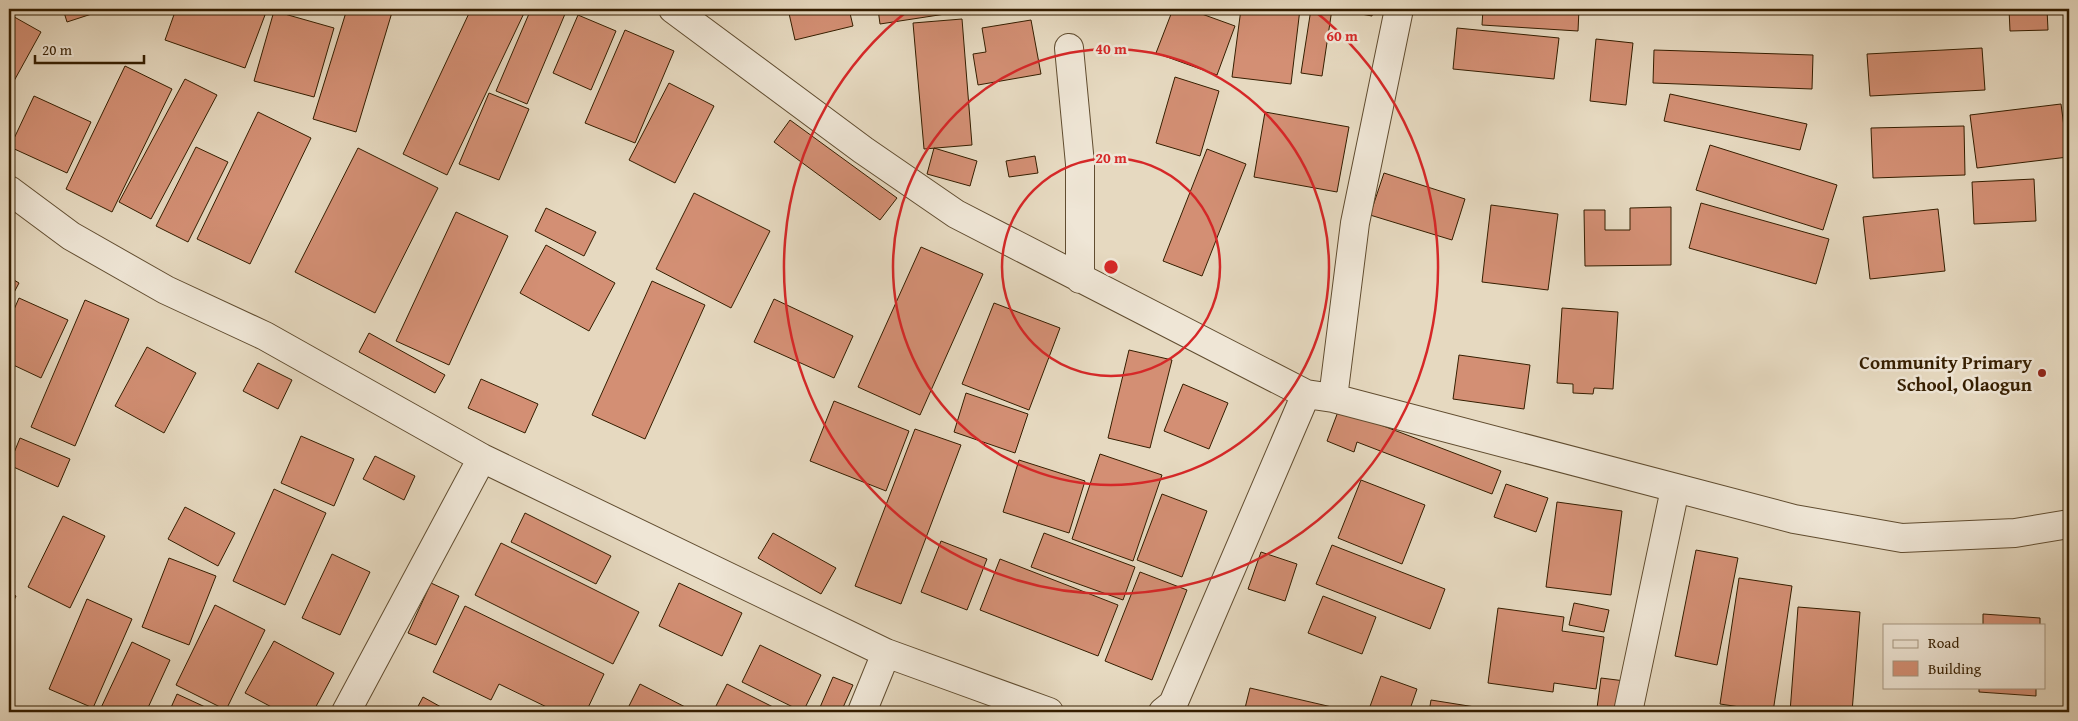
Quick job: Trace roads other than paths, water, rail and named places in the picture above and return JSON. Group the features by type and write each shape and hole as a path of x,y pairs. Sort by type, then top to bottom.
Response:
{"street":[{"path":"673,9 863,150 956,214 1080,280 1306,394 1333,398 1794,519 1902,538 2015,533 2069,524"},
{"path":"1333,398 1355,224 1399,9"},
{"path":"1069,48 1080,164 1080,280"},
{"path":"9,190 72,236 157,285 265,336 482,458 886,653 1050,712"},
{"path":"1163,712 1173,704 1306,394"},
{"path":"346,712 482,458"},
{"path":"1628,712 1675,489"},
{"path":"862,712 886,653"}],"place":[{"name":"Community Primary School, Olaogun","path":"2042,373"}]}
